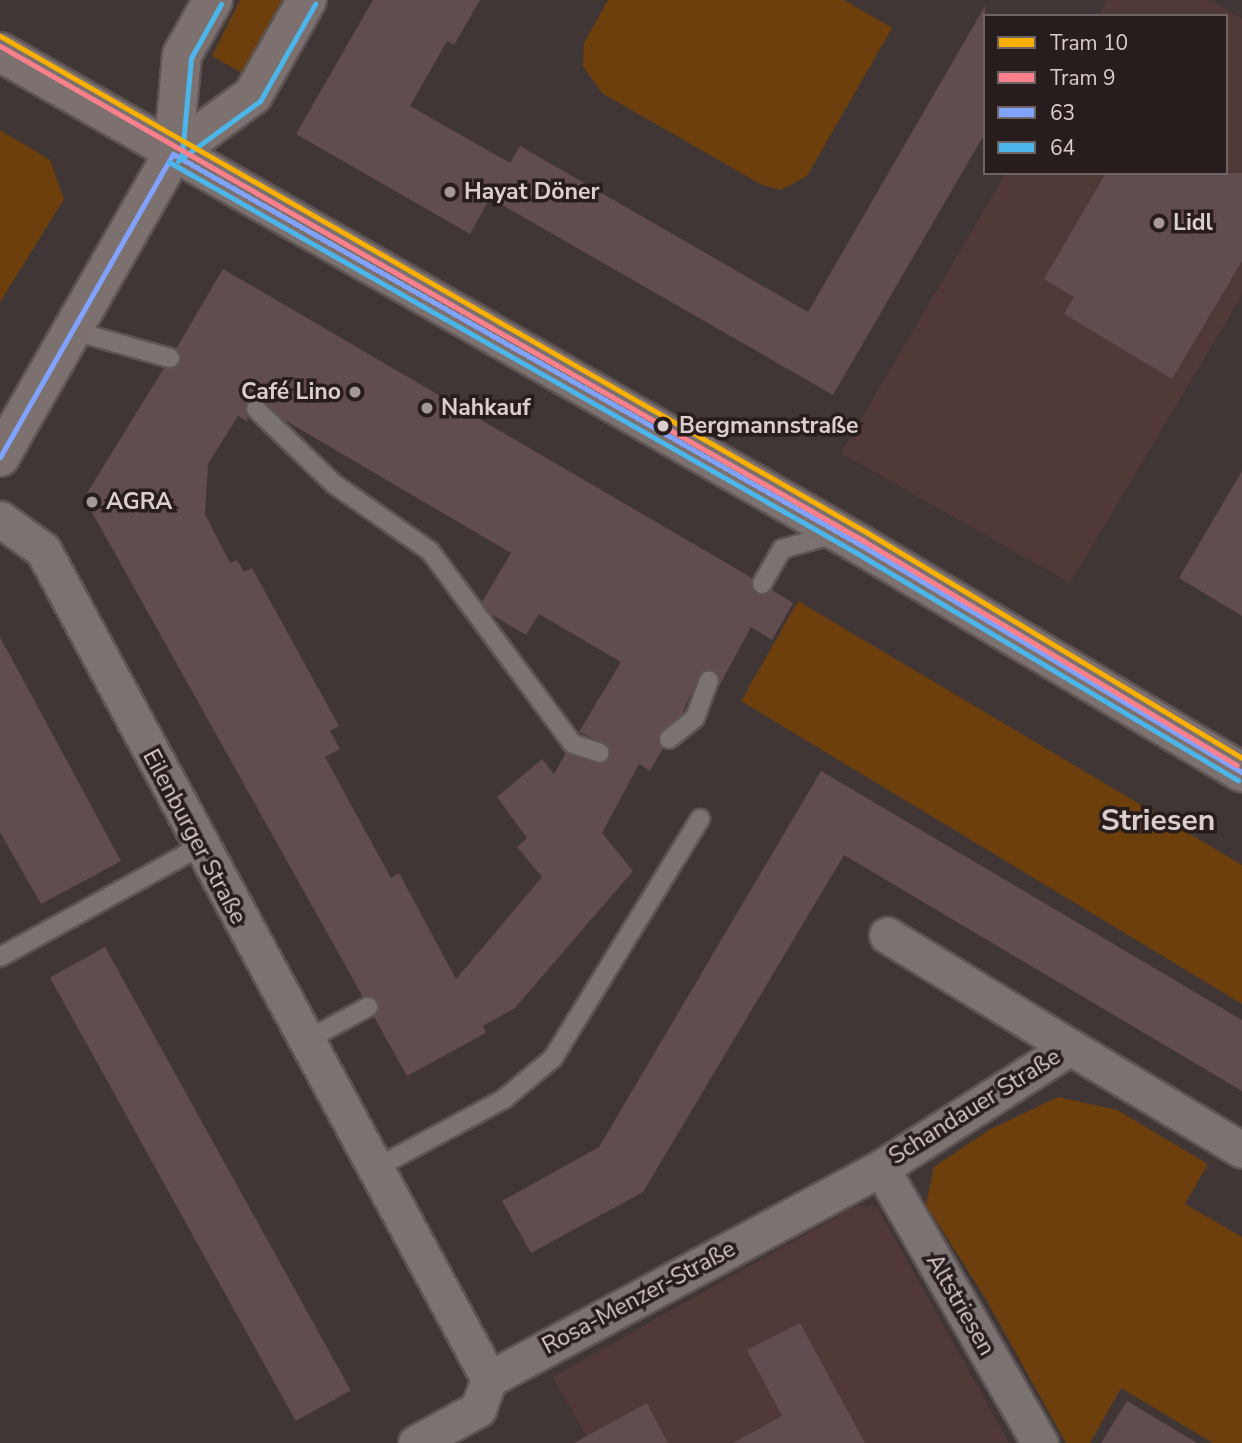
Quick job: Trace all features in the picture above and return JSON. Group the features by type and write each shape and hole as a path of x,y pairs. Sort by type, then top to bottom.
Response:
{"main road":[{"path":"0,457 173,154 181,55 213,0"},
{"path":"173,154 254,95 307,0"},
{"path":"0,52 173,154 838,533 1242,772"}],"street":[{"name":"Eilenburger Straße","path":"0,519 43,550 199,848 489,1378"},
{"name":"Schandauer Straße","path":"887,935 1242,1150"},
{"name":"Schandauer Straße","path":"881,1168 1070,1047"},
{"name":"Rosa-Menzer-Straße","path":"489,1378 881,1168"},
{"name":"Altstriesen","path":"881,1168 1040,1443"},
{"path":"416,1443 478,1409 489,1378"}],"lane":[{"path":"74,331 170,358"},
{"path":"256,409 334,484 430,551 573,744 600,754"},
{"path":"762,584 782,549 838,533"},
{"path":"669,739 695,718 709,680"},
{"path":"374,1169 505,1098 554,1058 700,819"},
{"path":"0,957 199,848"},
{"path":"304,1041 368,1007"}],"shaded area":[{"path":"240,0 291,0 244,74 212,56"},
{"path":"608,0 844,0 892,28 807,176 781,190 762,185 602,93 583,66 584,43"},
{"path":"1107,0 1211,0 1242,19 1242,295 1070,583 841,453 1005,175 1228,175 1228,14 1099,14"},
{"path":"0,130 50,160 64,199 0,302"},
{"path":"798,601 1242,865 1242,1004 741,701"},
{"path":"1058,1097 1117,1110 1208,1164 1185,1204 1242,1237 1242,1443 1213,1443 1121,1388 1090,1443 1066,1443 986,1299 926,1205 934,1167 989,1130"},
{"path":"856,1206 877,1207 1009,1443 590,1443 553,1377"}],"building":[{"path":"373,0 480,0 454,45 447,41 410,106 510,163 520,146 808,312 985,6 983,136 833,395 490,198 470,234 296,134"},
{"name":"Lidl","path":"1242,173 1242,261 1172,379 1064,314 1074,297 1044,279 1105,175"},
{"path":"223,269 752,578 756,593 772,590 793,603 772,640 751,627 719,686 717,672 701,672 682,714 659,734 663,748 650,771 639,764 602,833 633,871 515,1008 483,1026 486,1033 407,1076 374,1017 378,1001 363,997 84,498 164,368 178,366 181,356 176,349","holes":["252,398 263,400 281,418 511,553 482,602 491,614 526,635 539,614 621,662 579,732 608,745 608,761 597,764 566,753 554,774 542,759 497,797 527,838 517,847 542,877 456,979 399,873 391,878 325,757 340,749 330,731 339,726 252,568 244,572 237,560 230,563 205,514 208,464 238,416 248,422 245,407"]},
{"path":"1242,471 1242,616 1179,578"},
{"path":"0,637 121,861 41,904 0,832"},
{"path":"821,771 1242,1020 1242,1091 844,855 643,1192 531,1253 502,1201 599,1147"},
{"path":"105,947 351,1390 296,1421 50,978"},
{"path":"800,1323 865,1443 733,1443 782,1416 747,1350"},
{"path":"1127,1401 1197,1443 1101,1443"},
{"path":"647,1403 668,1443 574,1443"}],"tram line":[{"name":"10","path":"0,36 866,532 1242,758"},
{"name":"9","path":"0,46 862,540 1237,765"}],"transit line":[{"name":"64","path":"182,155 191,58 221,4"},
{"name":"64","path":"178,161 260,101 315,4"},
{"name":"63","path":"173,154 859,544 1242,772"},
{"name":"63","path":"0,457 173,154"},
{"name":"64","path":"169,162 855,552 1238,780"}],"place":[{"name":"Hayat Döner","path":"450,192"},
{"name":"Lidl","path":"1159,223"},
{"name":"Café Lino","path":"355,392"},
{"name":"Nahkauf","path":"427,408"},
{"name":"Bergmannstraße","path":"663,426"},
{"name":"AGRA","path":"92,502"}],"district":[{"name":"Striesen","path":"1158,821"}]}
